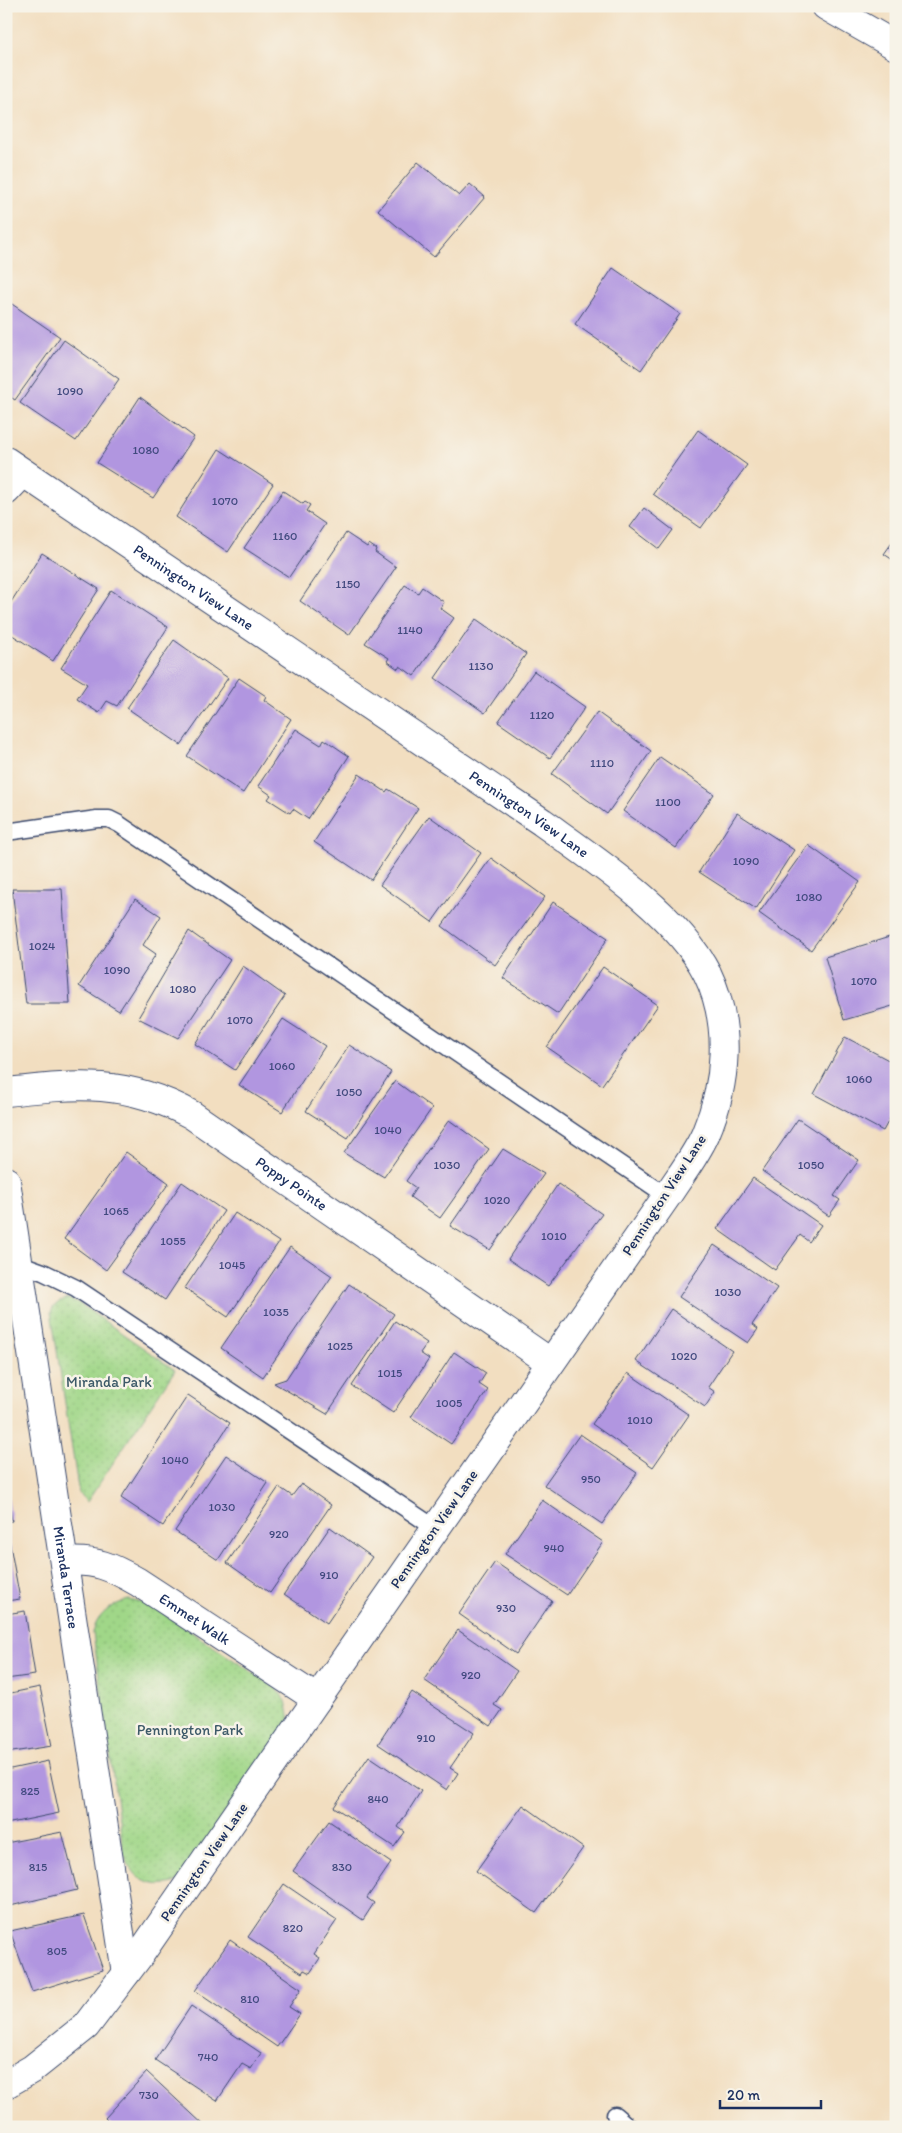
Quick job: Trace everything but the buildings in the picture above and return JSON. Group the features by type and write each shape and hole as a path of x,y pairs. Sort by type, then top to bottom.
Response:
{"street":[{"path":"826,6 896,46"},
{"name":"Pennington View Lane","path":"6,2084 32,2069 86,2026 126,1973 317,1700 666,1196 704,1136 718,1092 724,1053 724,1033 716,997 706,972 671,924 625,884 542,822 12,475"},
{"name":"Poppy Pointe","path":"6,1092 54,1087 98,1086 135,1091 168,1102 192,1116 550,1362"},
{"name":"Miranda Terrace","path":"6,1181 126,1973"},
{"name":"Emmet Walk","path":"64,1562 95,1562 117,1570 146,1587 317,1700"}],"lane":[{"path":"6,832 97,819 109,820 119,824 666,1196"},
{"path":"18,1263 43,1272 76,1288 435,1528"},
{"path":"615,2115 629,2127"}],"green space":[{"name":"Miranda Park","path":"68,1299 77,1302 175,1370 87,1502 79,1494 51,1312 58,1303"},
{"name":"Pennington Park","path":"129,1600 149,1604 276,1688 286,1701 290,1719 178,1882 168,1884 159,1885 145,1881 134,1872 124,1855 93,1633 98,1621 106,1611 117,1604"}]}
